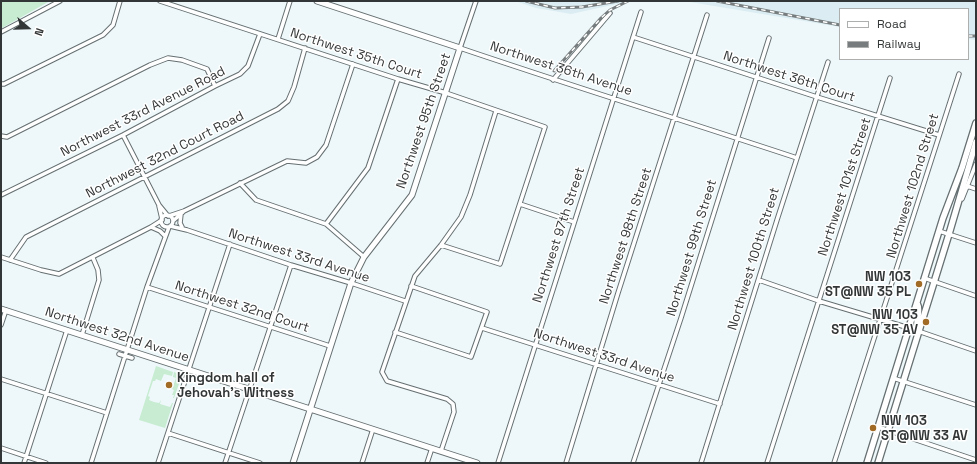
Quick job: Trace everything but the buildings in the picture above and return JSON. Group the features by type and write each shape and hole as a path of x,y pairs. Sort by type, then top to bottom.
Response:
{"main road":[{"path":"867,463 924,278 976,123"},
{"path":"878,463 976,142"},
{"path":"917,303 919,307 916,322 918,331"},
{"path":"909,328 913,337 909,353 911,357"}],"street":[{"path":"1,32 60,1"},
{"path":"1,84 4,84 103,34 113,25 120,1"},
{"name":"Northwest 35th Court","path":"160,1 398,79 446,93 544,128 520,204"},
{"path":"278,39 290,1"},
{"name":"Northwest 36th Avenue","path":"317,1 553,80 614,98 674,119 797,158"},
{"name":"Northwest 95th Street","path":"293,463 351,283 364,258 412,195 476,1"},
{"name":"Northwest 97th Street","path":"498,463 641,12"},
{"path":"553,80 610,13"},
{"name":"Northwest 98th Street","path":"566,463 618,293 707,15"},
{"name":"Northwest 33rd Avenue Road","path":"1,195 123,135 240,74 248,66 260,34"},
{"name":"Northwest 36th Court","path":"633,37 939,135"},
{"name":"Northwest 99th Street","path":"633,463 681,318 769,38"},
{"name":"Northwest 32nd Court Road","path":"10,260 26,237 278,109 288,101 294,87 305,48"},
{"path":"1,136 7,137 18,132 150,65 168,58 182,60 207,69 215,86"},
{"name":"Northwest 100th Street","path":"701,463 828,62"},
{"path":"1,257 40,270 59,274 93,258 151,227 165,216 182,212 287,161 306,163 317,157 326,145 353,64"},
{"name":"Northwest 102nd Street","path":"834,463 959,74"},
{"name":"Northwest 101st Street","path":"767,463 890,78"},
{"path":"326,224 368,168 398,79"},
{"path":"441,451 454,412 453,404 447,399 387,381 382,372 394,332 415,276 442,245 461,217 470,195 496,111"},
{"path":"123,135 159,205 173,221"},
{"path":"956,210 976,164"},
{"path":"240,183 256,200 326,224 364,258"},
{"path":"967,186 976,189"},
{"path":"442,245 500,264 520,204 574,222"},
{"path":"159,205 165,236"},
{"path":"91,463 147,287 165,236 173,221 182,212"},
{"path":"182,212 180,218 182,227"},
{"name":"Northwest 33rd Avenue","path":"173,221 187,230"},
{"path":"151,227 170,227"},
{"path":"151,227 160,231 165,236"},
{"name":"Northwest 33rd Avenue","path":"170,227 187,230 405,301"},
{"path":"940,231 976,243"},
{"path":"158,463 208,307 230,244"},
{"path":"82,335 99,280 98,270 93,258"},
{"path":"225,463 291,265"},
{"path":"924,278 976,296"},
{"path":"758,280 819,301 909,328"},
{"path":"394,332 472,357 486,312 411,286"},
{"name":"Northwest 32nd Court","path":"147,287 330,346"},
{"path":"1,325 3,309"},
{"name":"Northwest 32nd Avenue","path":"3,309 477,463"},
{"name":"Northwest 33rd Avenue","path":"482,328 720,404"},
{"path":"24,463 67,330"},
{"path":"918,331 976,351"},
{"path":"119,354 132,358"},
{"path":"893,378 976,405"},
{"path":"1,379 107,413"},
{"path":"878,427 976,460"},
{"path":"362,463 373,429"},
{"path":"168,433 260,463"},
{"path":"1,448 46,463"},
{"path":"427,463 432,448"}],"shaded area":[{"path":"515,1 631,1 571,14 536,8"},
{"path":"684,1 976,1 976,40 969,39 969,8 839,8 839,27"}],"green space":[{"path":"1,1 50,1 2,28"},
{"path":"156,366 173,372 172,376 164,374 161,381 156,379 153,381 148,396 150,397 149,400 159,403 161,400 160,404 170,407 173,403 165,428 139,420"},
{"path":"174,372 179,374 181,378 173,398 174,395 172,395 174,390 172,389 176,378 173,377"}],"railway":[{"path":"526,1 555,8 582,7 618,1"},
{"path":"554,71 601,18 610,10 628,1"},
{"path":"717,1 839,25"},
{"path":"969,36 976,36"}],"place":[{"name":"NW 103 ST@NW 35 PL","path":"919,284"},
{"name":"NW 103 ST@NW 35 AV","path":"926,322"},
{"name":"Kingdom hall of Jehovah's Witness","path":"169,385"},
{"name":"NW 103 ST@NW 33 AV","path":"873,428"}]}
